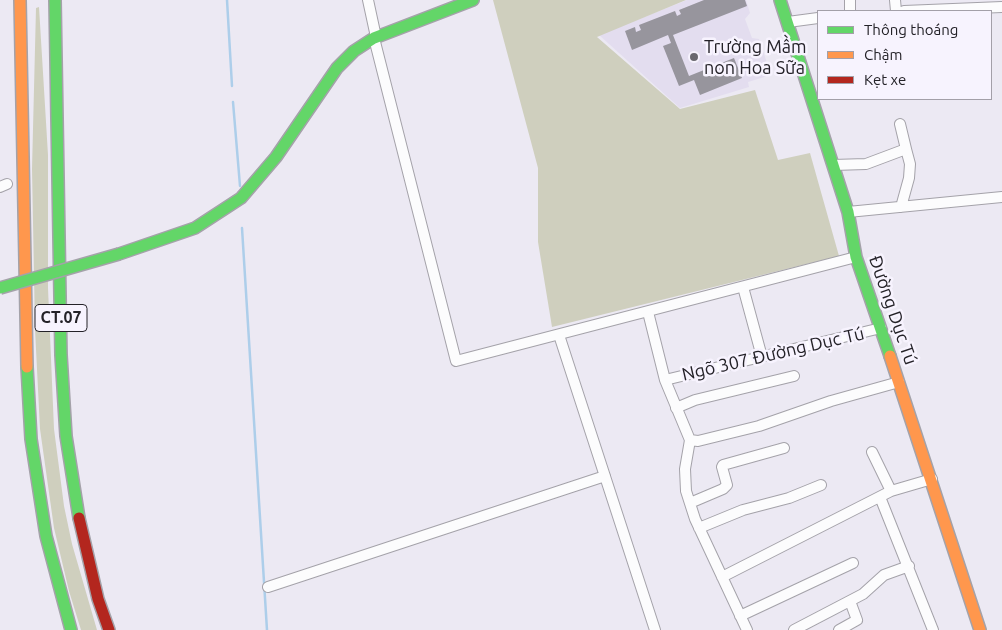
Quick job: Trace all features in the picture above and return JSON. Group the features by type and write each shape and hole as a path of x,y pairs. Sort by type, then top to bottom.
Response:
{"main road":[{"name":"CT.07","path":"20,0 26,356 31,439 46,536 72,630"},
{"name":"CT.07","path":"55,0 61,345 66,436 80,528 108,630"},
{"path":"0,288 119,254 195,228 241,198 276,157 337,68 354,51 375,37 473,0"},
{"name":"Đường Dục Tú","path":"780,0 848,212 856,257 932,480 980,630"}],"street":[{"path":"368,0 375,37 456,361 856,257"},
{"path":"918,10 957,6 1002,7"},
{"path":"788,22 817,18"},
{"path":"900,124 910,164 909,178 901,207"},
{"path":"833,165 866,164 906,149"},
{"path":"848,212 1002,197"},
{"path":"743,287 762,357"},
{"path":"648,312 665,380 690,440 685,469 686,491 690,504 699,528 747,630"},
{"name":"Ngõ 307 Đường Dục Tú","path":"665,380 881,328"},
{"path":"559,335 655,630"},
{"path":"676,408 701,398 794,376"},
{"path":"690,440 698,441 759,426 831,401 899,382"},
{"path":"690,504 723,489 726,485 723,465 784,448"},
{"path":"872,452 891,491"},
{"path":"268,587 605,476"},
{"path":"722,577 891,491 932,480"},
{"path":"699,528 743,510 790,498 821,485"},
{"path":"880,497 933,630"},
{"path":"740,616 853,563"},
{"path":"794,630 850,602 874,586 884,575 909,566"},
{"path":"839,630 857,620 850,602"}],"shaded area":[{"name":"Trường Mầm non Hoa Sữa","path":"687,0 746,0 750,13 745,19 752,38 759,39 771,75 748,82 749,87 680,108 599,35"}],"green space":[{"path":"493,0 686,0 597,37 680,109 755,90 778,160 810,153 839,256 552,327 538,242 538,168"},
{"path":"39,7 48,155 48,288 54,429 64,506 72,544 97,630 81,630 69,591 54,528 40,429 35,329 32,169 36,8"}],"building":[{"path":"704,0 745,0 747,6 673,35 689,76 734,58 742,78 700,95 694,80 679,86 663,46 671,43 668,35 632,50 625,31 635,27 636,32 641,30 639,25 675,11 677,16 681,14 679,10"}],"waterway":[{"path":"227,0 232,86"},
{"path":"233,102 240,186"},
{"path":"242,228 267,630"}],"traffic: fast":[{"path":"55,0 61,355 66,436 79,518"},
{"path":"119,254 195,228 241,198 276,157 337,68 354,51 374,38 473,0"},
{"path":"780,0 848,212 856,257 890,356"},
{"path":"0,288 119,254"},
{"path":"27,367 31,439 46,536 71,630"}],"traffic: slow":[{"path":"20,0 27,367"},
{"path":"890,356 980,630"}],"traffic: jam":[{"path":"79,518 98,599 109,630"}],"place":[{"name":"Trường Mầm non Hoa Sữa","path":"694,57"}]}
